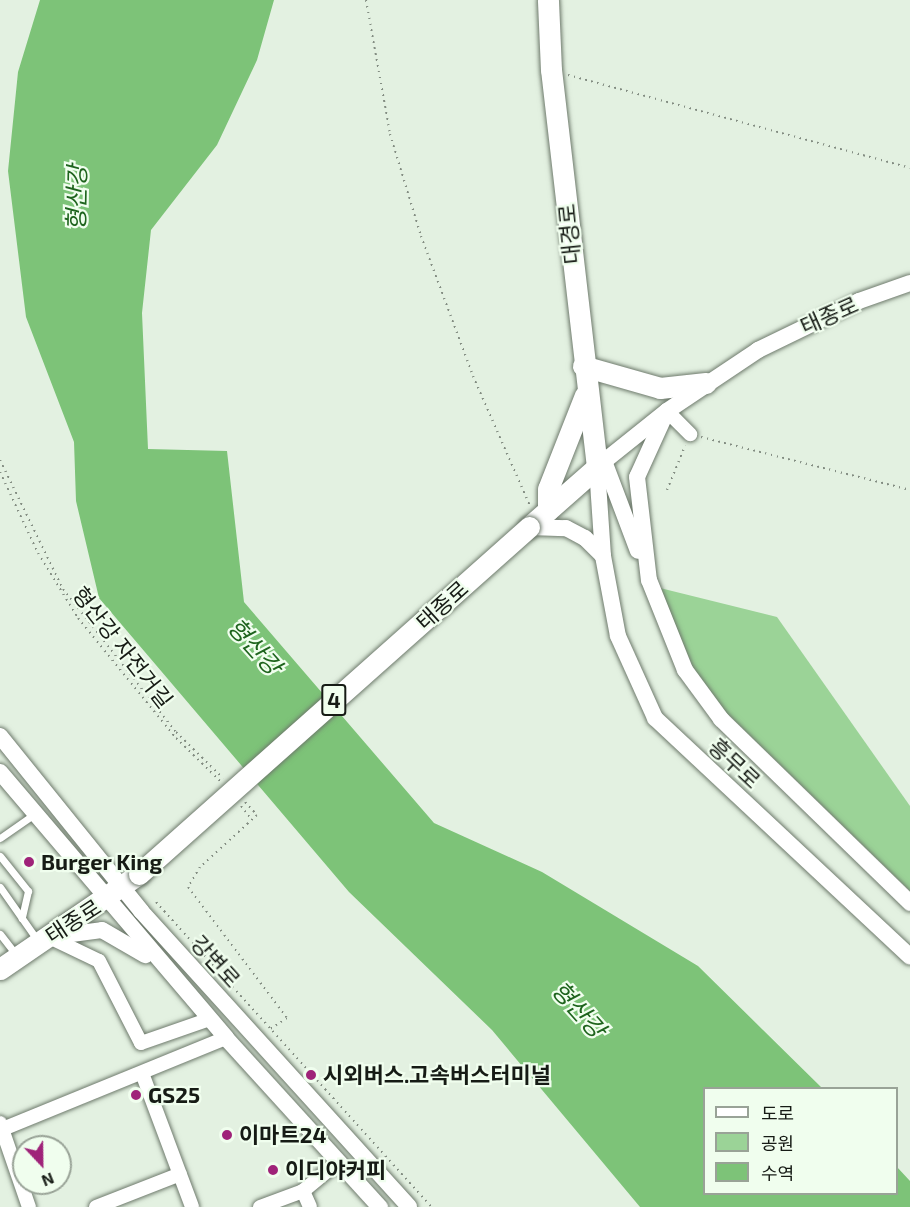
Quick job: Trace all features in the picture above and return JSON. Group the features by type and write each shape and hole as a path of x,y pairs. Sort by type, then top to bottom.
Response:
{"main road":[{"name":"대경로","path":"548,0 550,70 586,392 599,462"},
{"path":"583,366 660,388 706,383"},
{"path":"538,519 586,392"},
{"name":"태종로","path":"9,963 139,874 599,462"}],"street":[{"name":"태종로","path":"599,462 706,383 799,328 910,283"},
{"path":"667,411 690,434"},
{"name":"흥무로","path":"649,580 637,477 667,411"},
{"name":"흥무로","path":"599,462 603,556 618,636 655,718 910,957"},
{"name":"흥무로","path":"599,462 698,692 910,903"},
{"path":"538,519 585,537 603,556"},
{"name":"강변로","path":"0,736 167,970 380,1207"},
{"name":"강변로","path":"0,772 33,815 114,893 409,1207"},
{"path":"44,940 102,930 167,970"},
{"path":"44,940 99,961 141,1043 210,1019"},
{"path":"29,1207 1,1127 226,1038"},
{"path":"142,1073 192,1207"},
{"path":"260,1207 303,1191 338,1162"},
{"path":"96,1207 180,1174"},
{"path":"303,1191 310,1207"}],"lane":[{"path":"0,838 33,815"},
{"path":"0,856 28,891 22,918"},
{"path":"0,887 22,918 44,940"},
{"path":"0,934 9,963"}],"path":[{"path":"366,0 390,134 421,236 473,376 538,519"},
{"path":"550,70 910,168"},
{"path":"667,490 690,434 910,490"},
{"path":"0,460 63,589 176,732 229,784"},
{"name":"형산강 자전거길","path":"0,472 38,553 78,618 176,738 222,783"},
{"path":"243,800 257,815 200,867 188,887 287,1018 270,1029"},
{"path":"237,801 252,820"},
{"path":"156,902 432,1207"}],"green space":[{"path":"660,588 777,617 910,806 910,891 702,689"}],"water":[{"name":"형산강","path":"40,0 274,0 257,60 217,145 151,230 142,313 148,449 227,451 244,602 434,823 542,872 698,966 821,1087 703,1087 703,1195 898,1195 898,1168 910,1181 910,1207 640,1207 492,1030 349,892 99,598 76,501 74,442 26,317 8,171 18,72"}],"place":[{"name":"Burger King","path":"29,862"},
{"name":"시외버스.고속버스터미널","path":"311,1075"},
{"name":"GS25","path":"136,1095"},
{"name":"이마트24","path":"227,1135"},
{"name":"이디야커피","path":"273,1170"}]}
